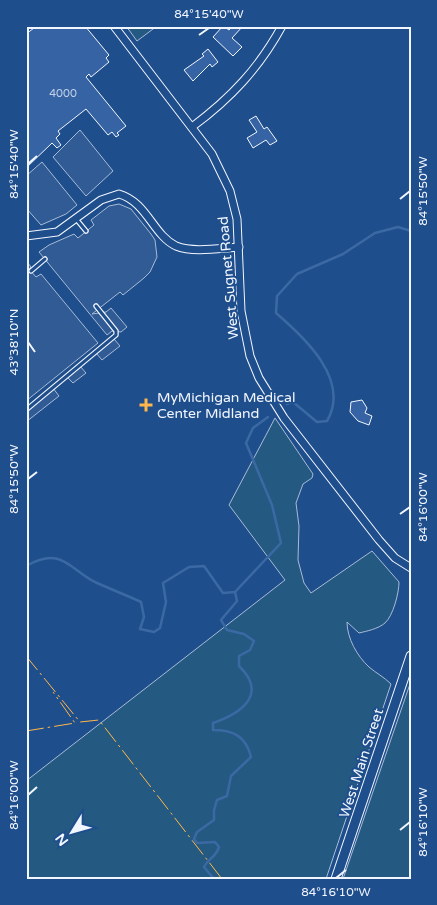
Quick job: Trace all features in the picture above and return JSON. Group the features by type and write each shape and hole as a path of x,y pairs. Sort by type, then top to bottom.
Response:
{"street":[{"name":"West Sugnet Road","path":"114,26 212,154 230,191 237,219 241,312 250,356 259,378 284,418 379,540 395,558 411,568"},
{"path":"192,127 227,100 245,81 263,59 282,26"},
{"path":"26,236 57,232 77,220 107,196 119,194 133,200 169,241 177,246 239,247"},
{"name":"West Main Street","path":"336,879 411,656"}],"lane":[{"path":"77,220 86,231"},
{"path":"30,271 45,259"},
{"path":"26,410 116,335 116,331 96,306"},
{"path":"90,349 94,355"},
{"path":"74,362 79,367"},
{"path":"59,374 63,380"},
{"path":"44,387 48,392"},
{"path":"28,400 33,405"}],"shaded area":[{"path":"126,26 157,26 137,41"},
{"path":"80,130 113,171 86,196 53,157"},
{"path":"42,162 77,205 66,214 41,225 26,208 26,176"},
{"path":"119,204 131,209 151,234 155,240 157,257 150,272 144,278 123,295 120,292 92,314 106,312 111,308 127,327 121,332 112,331 107,335 39,252 49,245 74,234 78,238 94,225 91,220 109,206"},
{"path":"27,262 31,267 29,269 36,277 41,274 98,343 26,401"},
{"path":"114,339 120,346 102,360 96,353"},
{"path":"80,366 86,373 73,383 67,377"},
{"path":"53,388 59,396 26,422 26,410"},
{"path":"275,418 313,474 312,478 303,484 296,503 299,526 298,560 304,583 311,593 372,551 399,582 395,604 391,615 385,623 359,633 347,622 351,640 360,658 391,684 326,879 26,879 26,781 285,580 229,505"},
{"path":"411,681 411,879 343,879"}],"building":[{"path":"33,26 85,26 109,55 106,58 109,62 91,77 89,74 86,77 126,126 117,133 119,135 116,137 112,132 108,135 86,109 58,131 60,134 56,138 61,145 57,148 52,143 26,168 26,34 34,28"},
{"path":"223,26 229,30 233,26 243,26 232,38 242,47 233,56 213,37"},
{"path":"208,49 218,62 212,67 210,64 193,81 184,70 204,56 202,54"},
{"path":"256,116 264,129 267,127 277,141 270,145 266,140 253,148 247,138 257,132 249,120"},
{"path":"362,400 367,408 365,413 372,416 369,425 358,421 350,412 351,402"}],"waterway":[{"path":"287,404 293,402 317,422 327,421 333,406 333,390 329,375 311,347 276,313 277,296 297,274 343,254 375,233 398,227 411,231"},
{"path":"26,566 38,560 48,558 64,561 95,582 141,602 144,617 140,629 154,632 160,628 166,602 163,583 189,567 204,566 223,593 235,592 281,543 272,505 246,443 253,428 268,417"},
{"path":"214,879 204,867 216,854 219,847 215,842 197,843 194,839 197,832 214,820 217,800 227,796 231,776 251,757 246,744 238,736 227,731 213,730 213,723 224,719 242,708 251,694 251,685 239,666 239,656 250,650 254,641 244,634 227,630 221,620 237,601 235,592"}],"power":[{"path":"26,656 80,722 99,720 222,879"},
{"path":"26,731 75,723 53,692"}],"place":[{"name":"MyMichigan Medical Center Midland","path":"146,405"}]}
